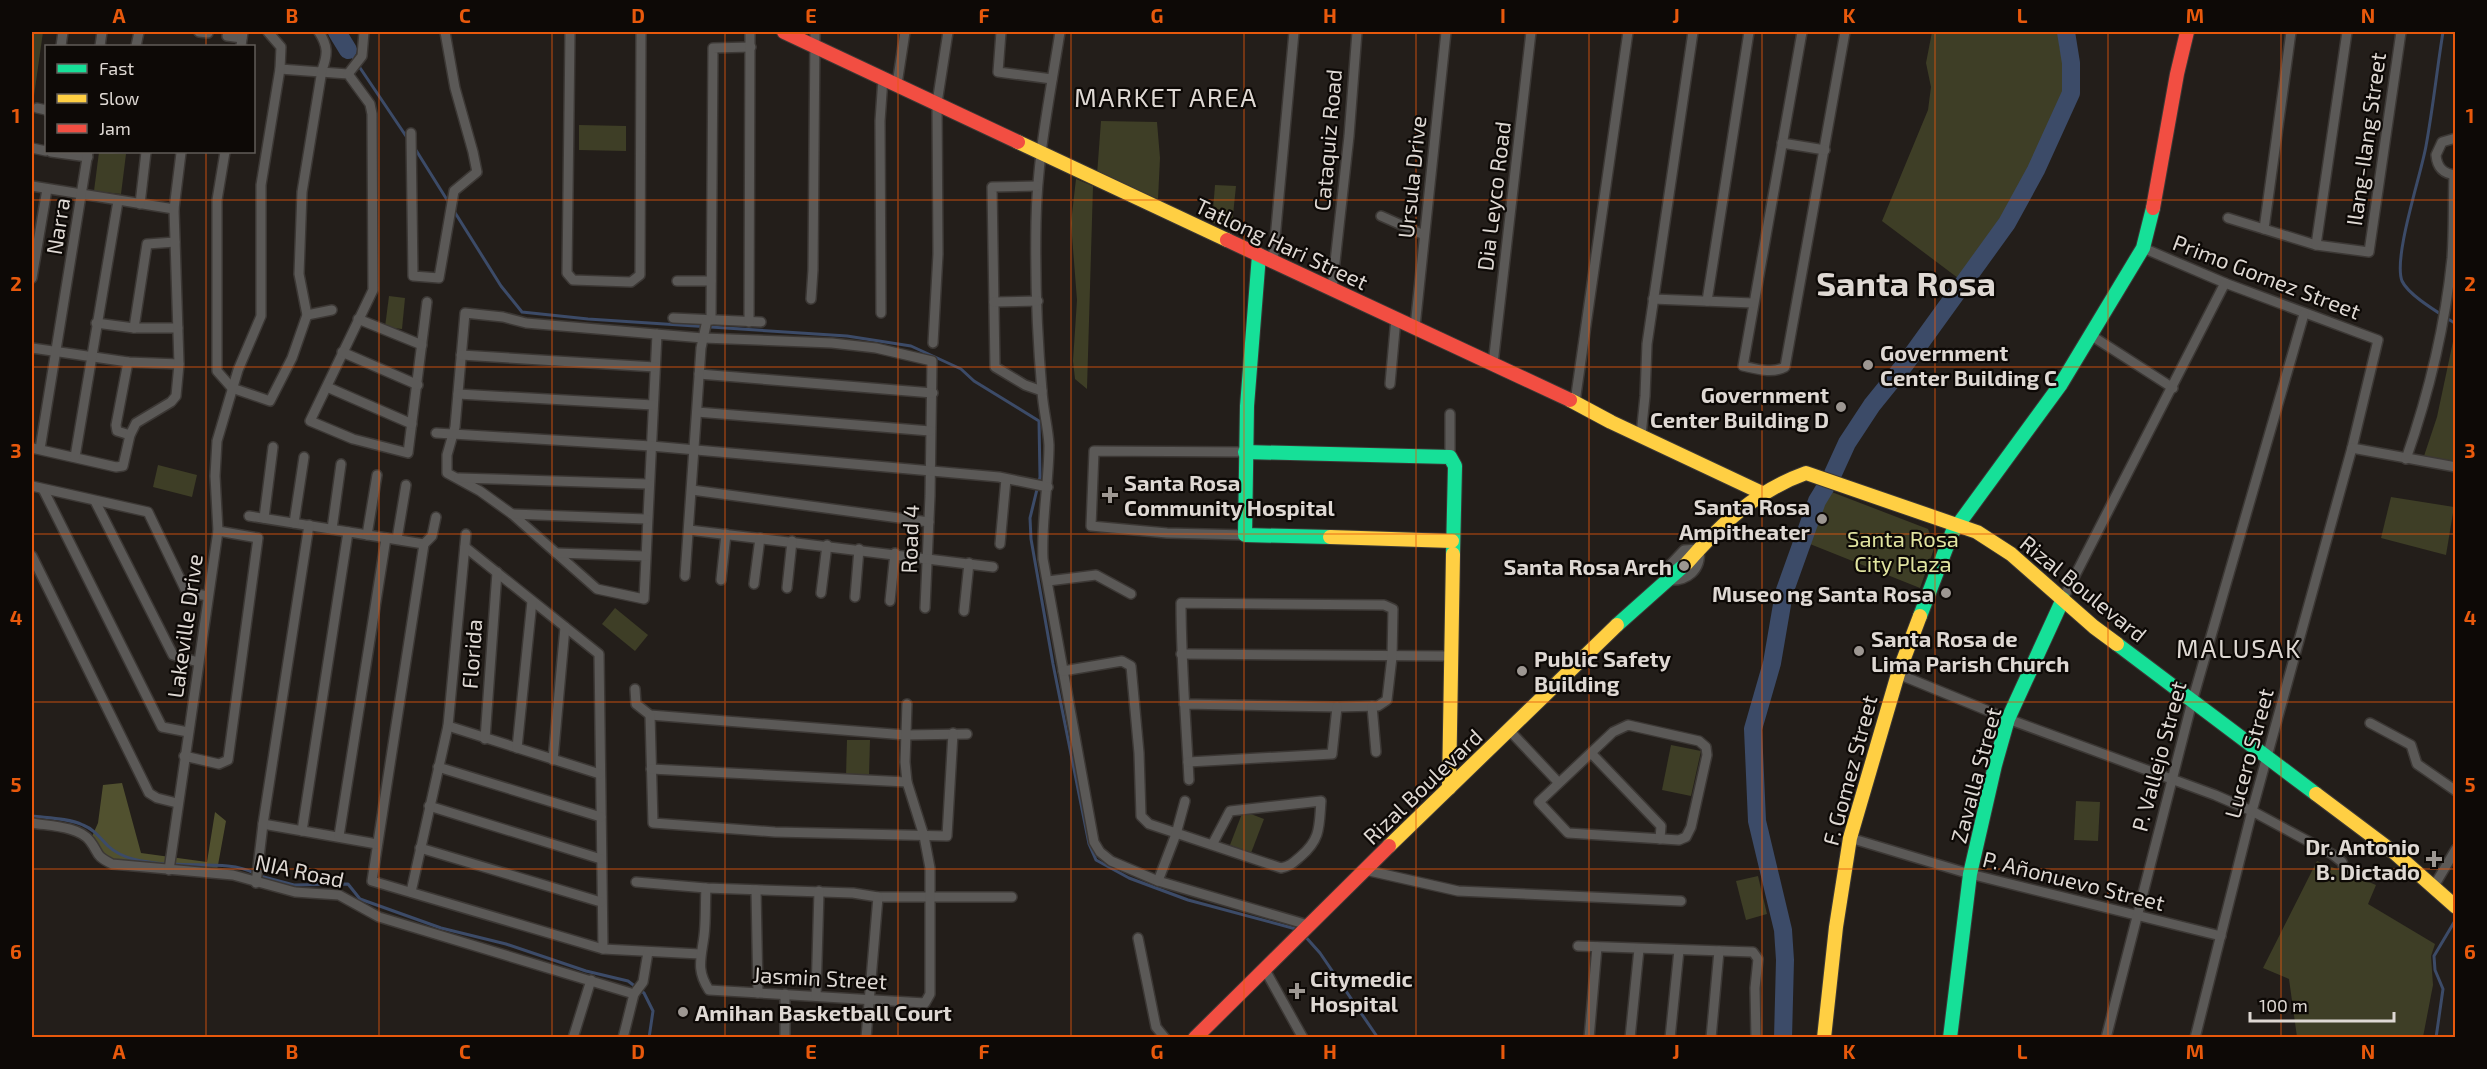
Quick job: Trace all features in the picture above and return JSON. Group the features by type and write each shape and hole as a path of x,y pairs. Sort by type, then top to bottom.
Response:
{"street":[{"name":"Lakeville Drive","path":"169,870 218,531 215,476 217,441 232,388 261,316 261,185 280,69 281,46 268,32"},
{"path":"225,153 217,200 217,371 232,388 270,401 292,358 307,315 300,274 302,192 322,70 327,56 326,44 319,32"},
{"path":"350,71 362,56 364,32"},
{"path":"411,134 413,276 438,278 454,190 477,172 455,88 445,32"},
{"path":"570,32 567,273 573,280 631,282 640,275 641,32"},
{"path":"750,32 750,322"},
{"name":"Tatlong Hari Street","path":"784,32 815,39 883,78 1575,402 1762,493"},
{"path":"897,84 905,32"},
{"path":"933,343 938,254 937,103 948,32"},
{"path":"1001,32 998,72 1052,79"},
{"path":"1060,32 1040,153 1037,186 1038,301 1042,391 1048,426 1042,537 1063,671 1094,842 1100,852 1111,861 1158,881 1304,929"},
{"path":"1273,261 1294,32"},
{"name":"Cataquiz Road","path":"1332,289 1349,136 1357,32"},
{"name":"Ursula Drive","path":"1415,327 1446,32"},
{"name":"Dia Leyco Road","path":"1492,364 1532,32"},
{"path":"1575,402 1628,32"},
{"path":"1641,435 1647,344 1693,32"},
{"path":"1707,300 1749,32"},
{"path":"1802,32 1743,366 1765,371 1785,367 1845,32"},
{"name":"F. Gomez Street","path":"1824,1038 1850,838 1898,674 1957,524 2055,393 2092,336 2143,248 2150,225 2177,74 2187,32"},
{"path":"2264,229 2291,32"},
{"path":"2228,218 2316,244 2347,32"},
{"name":"Ilang-Ilang Street","path":"2316,244 2369,252 2401,32"},
{"path":"227,36 242,39"},
{"path":"811,299 815,39"},
{"path":"685,576 699,374 711,281 713,48 751,47"},
{"path":"280,69 350,71"},
{"path":"350,71 370,104 372,114 373,290 310,421 353,439 408,453 427,302"},
{"path":"881,313 880,121 883,78"},
{"path":"2406,459 2422,413 2443,323 2452,255 2455,175 2440,169 2436,155 2442,142 2456,138"},
{"path":"1782,143 1824,150"},
{"path":"70,153 88,154"},
{"path":"140,204 146,153"},
{"path":"36,448 116,467 123,466 130,435 136,423 171,402 176,396 178,328 174,208 181,153"},
{"name":"Narra","path":"36,448 57,352 88,154"},
{"path":"32,186 82,196 174,208"},
{"path":"1037,186 992,187 995,367 1025,386 1042,391"},
{"path":"32,278 47,189"},
{"path":"75,457 118,201"},
{"path":"1381,216 1424,235"},
{"path":"134,328 147,244 176,242"},
{"name":"Primo Gomez Street","path":"2143,248 2304,314 2378,340"},
{"path":"1245,535 1245,452 1259,255"},
{"path":"677,281 711,281"},
{"name":"Zavalla Street","path":"1950,1038 1970,874 2008,719 2063,599 2225,283"},
{"path":"1653,299 1754,303"},
{"path":"994,302 1038,301"},
{"path":"307,315 332,310"},
{"path":"657,333 646,519 644,599 597,589 512,514 447,473 447,455 454,434 465,313 503,317 526,323 657,333 761,322"},
{"name":"P. Vallejo Street","path":"2106,1038 2192,702 2304,314"},
{"path":"673,318 706,327"},
{"path":"1390,384 1396,318"},
{"path":"358,319 422,345"},
{"path":"96,323 134,328 178,328"},
{"name":"Road 4","path":"706,327 899,352 932,362 931,472 925,608"},
{"path":"2092,336 2173,388"},
{"name":"Lucero Street","path":"2195,1038 2252,811 2352,448 2378,340"},
{"path":"32,348 128,362 178,364"},
{"path":"342,352 418,386"},
{"path":"461,356 655,367"},
{"path":"128,362 116,425 117,431 130,435"},
{"path":"699,374 933,393"},
{"path":"327,387 412,423"},
{"path":"458,394 653,405"},
{"path":"697,412 930,431"},
{"path":"1449,788 1453,461 1450,414"},
{"path":"436,433 651,446 999,477 1044,486"},
{"path":"264,518 273,447"},
{"path":"2352,448 2456,467"},
{"path":"1452,541 1167,532 1090,526 1094,451 1245,452 1453,461"},
{"path":"294,523 304,457"},
{"path":"332,529 342,464"},
{"name":"Rizal Boulevard","path":"1195,1038 1449,788 1684,566 1699,549 1762,493 1806,472 1977,532 2010,554 2094,627 2396,854 2456,907"},
{"path":"367,535 377,475"},
{"path":"457,478 648,484"},
{"path":"480,492 483,479"},
{"path":"1000,544 1006,479"},
{"path":"397,539 406,485"},
{"path":"32,486 148,512 185,589 191,593 208,596"},
{"path":"43,489 162,727 188,732"},
{"path":"692,490 929,522"},
{"path":"95,501 173,655 198,662"},
{"path":"512,514 646,519"},
{"path":"249,516 424,544"},
{"path":"435,517 432,536 424,544 372,880 603,949 700,954"},
{"path":"257,878 262,824 309,525"},
{"path":"689,530 895,553 993,567"},
{"path":"184,756 219,764 228,760 258,538 218,531"},
{"path":"302,831 348,532"},
{"path":"411,892 448,726 466,534"},
{"path":"722,580 726,534"},
{"path":"339,836 386,538"},
{"path":"754,584 760,538"},
{"path":"788,588 792,541"},
{"path":"821,593 827,545"},
{"path":"465,547 599,654 603,949"},
{"path":"855,597 859,549"},
{"path":"1699,549 1700,558 1696,568 1688,577 1678,581 1667,580 1668,567 1684,550 1699,549"},
{"path":"556,553 645,556"},
{"path":"890,601 895,553"},
{"path":"32,556 149,794 177,803"},
{"path":"963,610 969,563"},
{"name":"Florida","path":"485,739 497,572"},
{"path":"1048,581 1096,575 1131,594"},
{"path":"517,748 532,601"},
{"path":"1184,704 1377,706 1387,700 1392,657 1393,609 1384,605 1181,603 1181,654 1184,704 1189,780"},
{"path":"553,759 565,627"},
{"path":"1181,654 1450,656"},
{"path":"1063,671 1122,661 1131,666 1139,753 1141,816 1149,824 1176,834 1281,868 1290,867 1318,837 1321,801 1230,811 1212,845"},
{"path":"1898,674 2008,719 2252,811 2332,854 2342,862 2345,871"},
{"path":"635,689 636,704 650,715 906,735 968,734"},
{"path":"907,704 907,782 924,836 930,868 931,897"},
{"path":"1372,706 1376,752"},
{"path":"1188,762 1332,754 1336,707"},
{"path":"650,715 652,823 775,832 947,836 949,834 953,733"},
{"path":"2370,723 2410,745 2417,764 2456,790"},
{"path":"1628,725 1699,741 1706,747 1707,755 1689,833 1686,837 1679,840 1568,833 1539,802 1591,753 1613,732 1628,725"},
{"path":"448,726 600,774"},
{"path":"1509,730 1558,782"},
{"path":"1591,753 1661,826 1660,839"},
{"path":"438,767 601,817"},
{"path":"651,769 907,782"},
{"path":"1158,881 1176,834 1185,801"},
{"path":"429,806 601,859"},
{"name":"NIA Road","path":"32,823 75,831 89,840 98,857 112,864 257,878 295,892 339,895 379,917 634,994"},
{"path":"262,824 377,844"},
{"name":"P. Añonuevo Street","path":"1850,838 1970,874 2221,936"},
{"path":"420,848 601,902"},
{"path":"2430,884 2437,881 2456,849"},
{"path":"1365,870 1458,891 1681,901"},
{"path":"636,882 706,888 819,891 879,897 1012,897"},
{"name":"Jasmin Street","path":"706,888 704,937 700,954 702,978 709,990 925,1003 930,994 931,897"},
{"path":"756,890 758,993"},
{"path":"816,996 819,891"},
{"path":"866,1038 879,897"},
{"path":"1138,938 1156,1027 1165,1038"},
{"path":"1578,946 1753,952 1758,958 1755,988 1756,1038"},
{"path":"1589,1038 1597,947"},
{"path":"1630,1038 1639,949"},
{"path":"1670,1038 1679,950"},
{"path":"1711,1038 1719,951"},
{"path":"622,1038 634,994 643,982 648,952"},
{"path":"1264,968 1303,1038"},
{"path":"573,1038 591,980"},
{"path":"785,994 785,1038"}],"green space":[{"path":"32,32 43,32 32,110"},
{"path":"1932,32 2060,32 2059,44 2064,66 2065,92 2027,180 1958,278 1882,221 1928,110 1931,87 1926,63"},
{"path":"1101,121 1157,122 1160,158 1158,199 1097,175"},
{"path":"579,125 626,126 626,151 579,150"},
{"path":"99,153 126,154 121,194 94,191"},
{"path":"1076,179 1093,186 1087,389 1075,379 1073,361 1077,300 1071,223"},
{"path":"1215,185 1236,186 1232,225 1212,223"},
{"path":"389,296 405,298 402,329 385,327"},
{"path":"2455,332 2455,464 2423,459 2437,417"},
{"path":"158,465 197,475 192,497 153,487"},
{"name":"Santa Rosa City Plaza","path":"1829,491 1928,529 1935,546 1920,588 1810,544"},
{"path":"2391,497 2454,507 2446,555 2381,538"},
{"path":"615,608 648,635 635,651 602,624"},
{"path":"847,740 870,740 869,776 846,776"},
{"path":"1671,745 1701,751 1691,796 1662,790"},
{"path":"2076,801 2100,802 2098,841 2074,840"},
{"path":"1243,811 1264,819 1251,853 1230,845"},
{"path":"2317,861 2376,885 2368,904 2435,944 2431,956 2433,985 2423,1037 2297,1037 2289,979 2263,968"},
{"path":"1758,876 1767,914 1746,920 1736,881"}],"shaded area":[{"path":"122,783 141,853 207,862 215,812 226,821 216,876 108,862 90,841 98,823 103,785"}],"waterway":[{"path":"337,32 348,50"},
{"path":"1783,1038 1785,960 1783,930 1757,821 1753,729 1772,663 1784,593 1817,501 1831,478 1847,443 1872,405 1906,363 2007,223 2036,170 2071,93 2071,63 2066,32"},
{"path":"2443,32 2426,146 2404,235 2400,269 2402,281 2411,293 2456,324"},
{"path":"348,50 408,139"},
{"path":"414,147 449,203"},
{"path":"454,211 501,286 522,312 588,319 847,336 911,346 961,369 974,381 1039,421 1040,477 1030,518 1031,539 1089,844 1096,860 1129,878 1188,900 1296,929"},
{"path":"32,816 77,823 91,829 120,854 142,861 166,864"},
{"path":"173,864 236,867 254,873"},
{"path":"260,876 294,885 348,884 360,899 441,928 506,944 586,971 628,981 644,993 653,1011 649,1038"},
{"path":"2436,1038 2443,989 2435,970 2434,956 2456,919"},
{"path":"1303,934 1320,953 1378,1038"}],"traffic: fast":[{"path":"1920,616 1952,533 2061,384 2143,248 2153,208"},
{"path":"1259,255 1247,406 1245,535 1330,537"},
{"path":"1245,452 1450,457 1455,466 1453,554"},
{"path":"1617,625 1681,568"},
{"path":"1950,1038 1970,874 1995,765 2008,719 2063,599"},
{"path":"2117,644 2316,794"}],"traffic: slow":[{"path":"1018,142 1227,240"},
{"path":"1570,400 1611,422 1762,493"},
{"path":"1686,564 1712,536 1755,499 1788,480 1806,473 1977,532 2011,554 2094,627 2117,644"},
{"path":"1330,537 1452,541"},
{"path":"1449,788 1453,554"},
{"path":"1824,1038 1836,927 1850,838 1898,674 1920,616"},
{"path":"1389,846 1617,625"},
{"path":"2316,794 2396,854 2456,907"}],"traffic: jam":[{"path":"784,32 1018,142"},
{"path":"2153,208 2177,74 2187,32"},
{"path":"1227,240 1570,400"},
{"path":"1195,1038 1389,846"}],"place":[{"name":"Government Center Building C","path":"1868,365"},
{"name":"Government Center Building D","path":"1841,407"},
{"name":"Santa Rosa Community Hospital","path":"1110,495"},
{"name":"Santa Rosa Ampitheater","path":"1822,519"},
{"name":"Santa Rosa Arch","path":"1684,566"},
{"name":"Museo ng Santa Rosa","path":"1946,593"},
{"name":"Santa Rosa de Lima Parish Church","path":"1859,651"},
{"name":"Public Safety Building","path":"1522,671"},
{"name":"Dr. Antonio B. Dictado","path":"2434,859"},
{"name":"Citymedic Hospital","path":"1297,991"},
{"name":"Amihan Basketball Court","path":"683,1012"}],"district":[{"name":"MARKET AREA","path":"1166,96"},
{"name":"Santa Rosa","path":"1906,282"},
{"name":"MALUSAK","path":"2239,647"}]}
